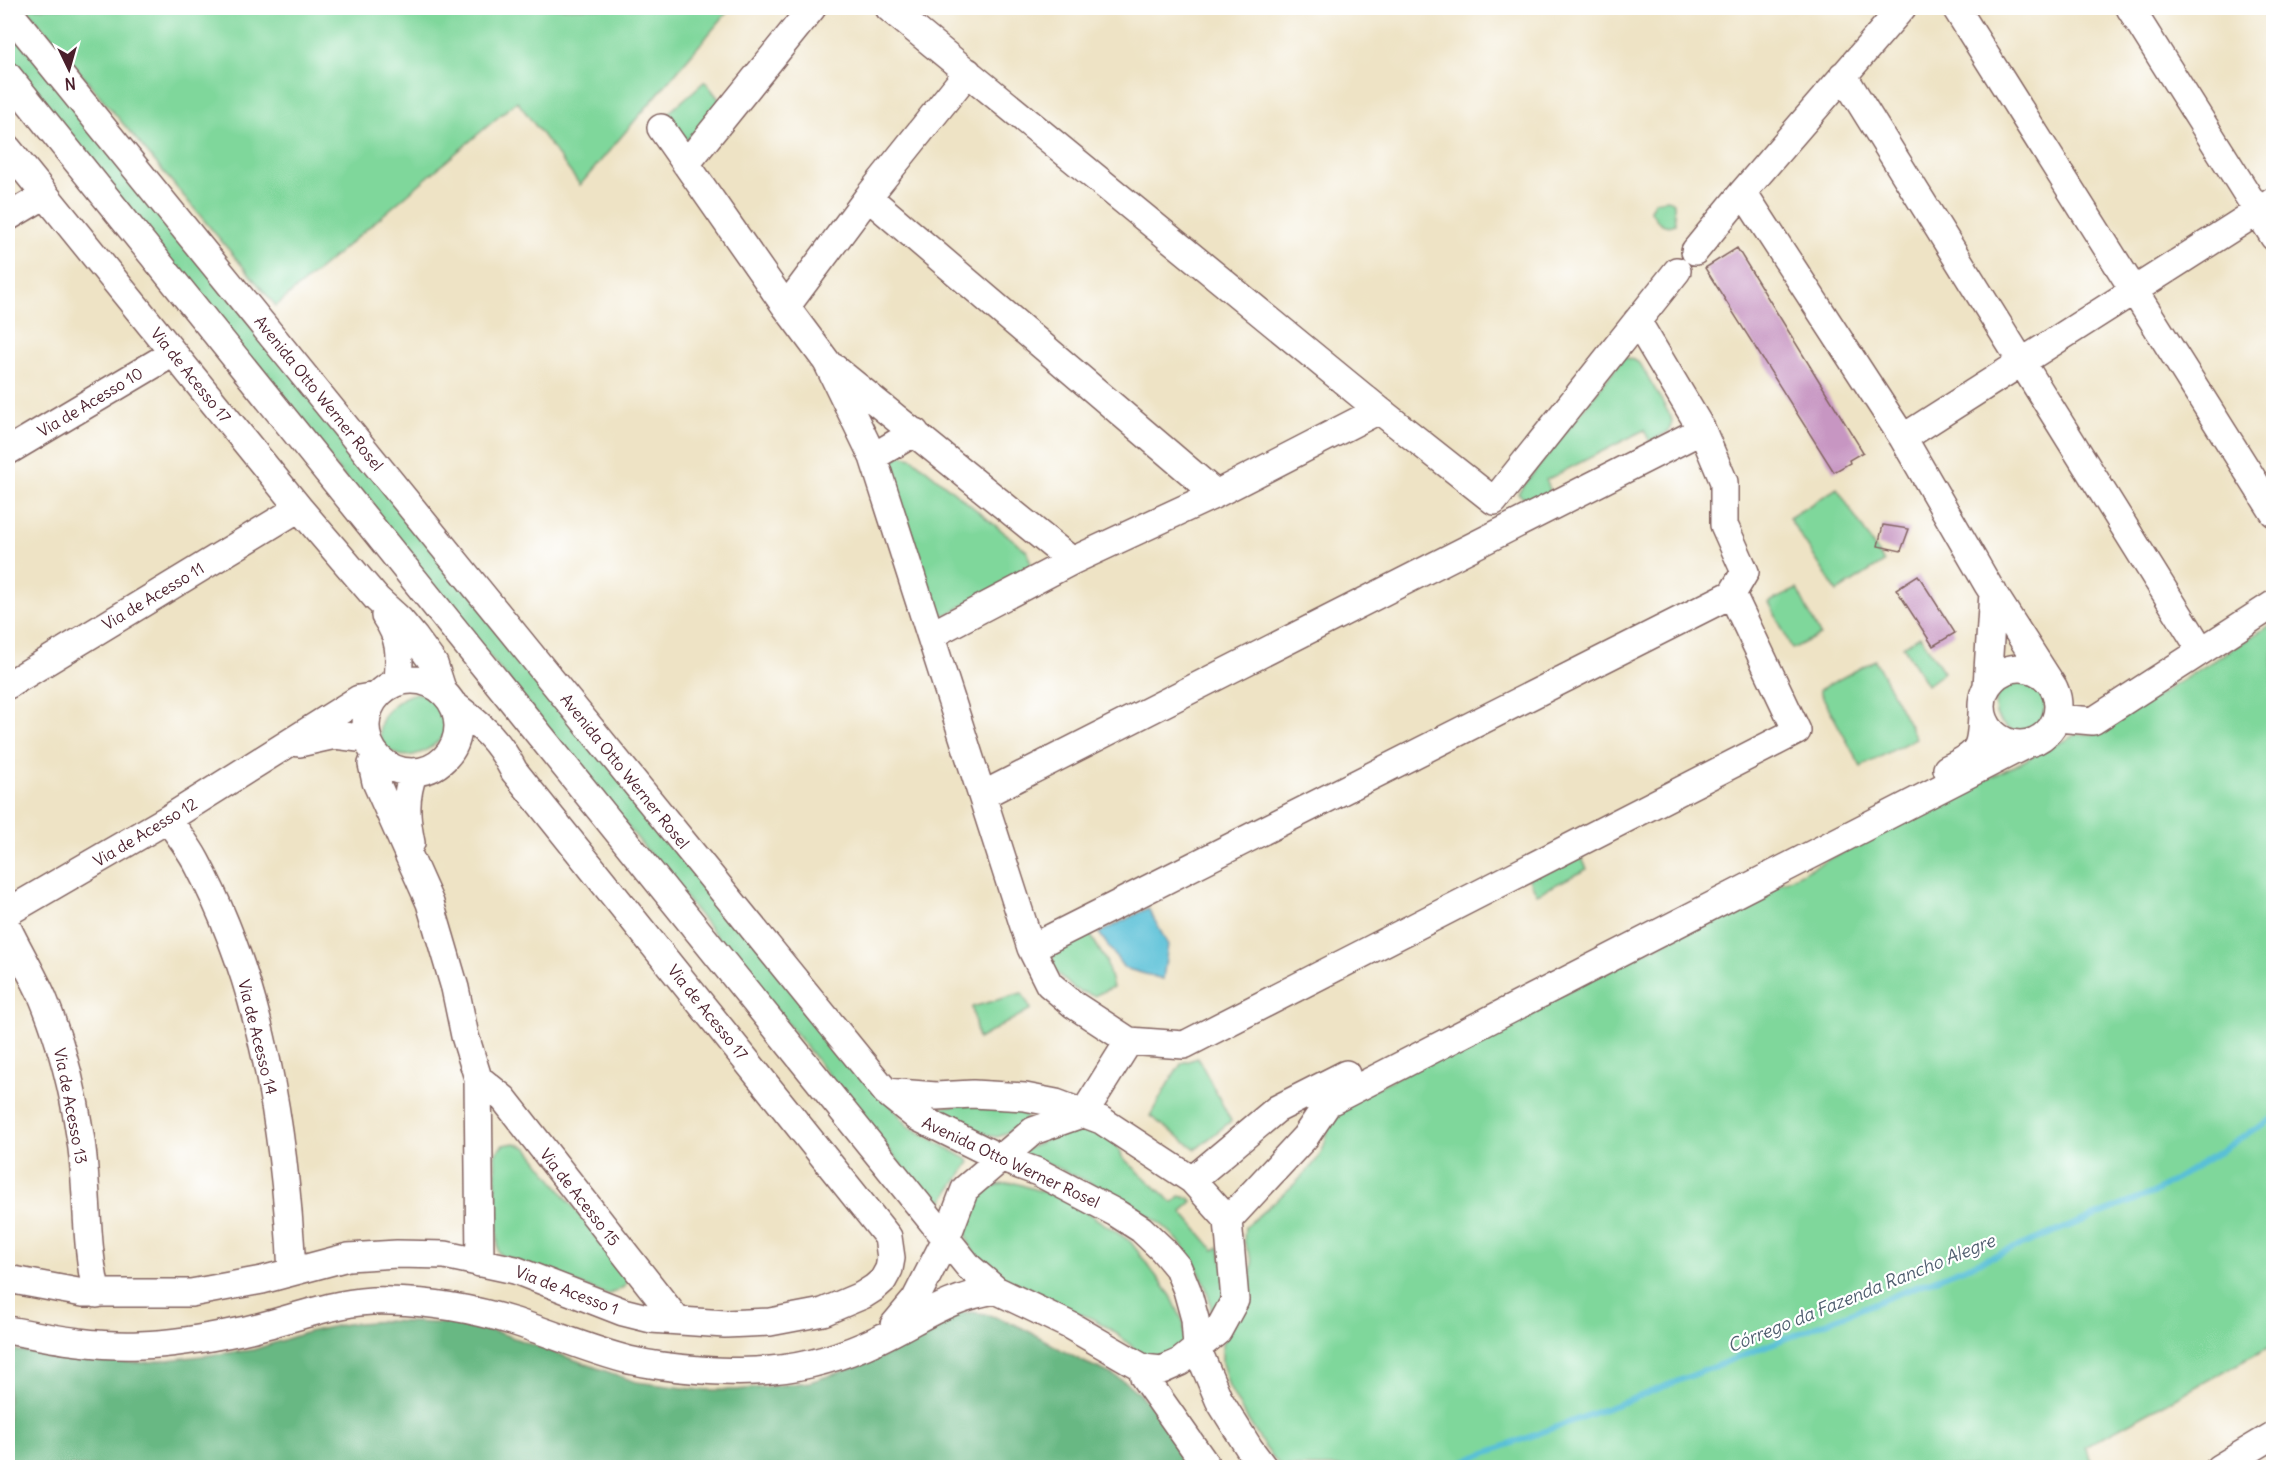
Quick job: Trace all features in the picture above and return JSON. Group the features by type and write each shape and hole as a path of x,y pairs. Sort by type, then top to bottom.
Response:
{"street":[{"path":"686,164 812,8"},
{"path":"889,8 1378,410 1494,501 1517,523"},
{"path":"1695,251 1902,8"},
{"path":"1956,8 2274,513"},
{"path":"2130,8 2265,206 2274,237"},
{"name":"Avenida Otto Werner Rosel","path":"8,10 886,1092 917,1117 1000,1158 1038,1172 1116,1213 1141,1229 1163,1250 1178,1268 1187,1290 1195,1319 1197,1348 1219,1400 1249,1448 1264,1467"},
{"path":"786,307 868,197 968,72"},
{"path":"1843,75 2201,650"},
{"path":"8,76 969,1266 996,1290 1069,1325 1143,1368 1162,1370 1180,1362 1218,1331 1235,1300 1228,1220 1192,1180 1101,1120 1056,1104 1025,1097 973,1094 936,1096 886,1092"},
{"path":"661,128 827,362 873,457 1031,948 1049,984 1074,1005 1129,1041 1184,1045 1797,731 1732,594"},
{"name":"Via de Acesso 17","path":"8,149 299,508 377,598 399,619 434,664 448,698 489,732 503,749 514,771 888,1238 891,1258"},
{"path":"1228,1220 1305,1137 1328,1103 2041,738 2051,729 2057,718 2059,708 2054,688 1993,592 1903,438 1743,192"},
{"path":"8,217 45,195"},
{"path":"868,197 1216,494"},
{"path":"1903,438 2265,206"},
{"path":"1494,501 1677,271"},
{"path":"1031,948 1732,594 1745,572 1724,525 1724,482 1702,430 1637,321"},
{"name":"Via de Acesso 10","path":"8,451 173,353"},
{"path":"827,362 1072,561"},
{"path":"931,635 1072,561 1216,494 1378,410"},
{"path":"983,795 1702,430"},
{"path":"873,457 915,432"},
{"name":"Via de Acesso 11","path":"8,685 299,508"},
{"path":"1987,686 1993,592"},
{"name":"Via de Acesso 17","path":"377,598 382,613 397,636 400,656 398,681"},
{"path":"2057,718 2093,721 2274,604"},
{"path":"1192,1180 1277,1109 1971,757 1982,740 1983,695 1987,686 2004,671 2027,668 2048,679 2054,688"},
{"path":"371,747 387,765 400,771 427,770 439,764 449,754 455,742 458,723 448,698 430,683 414,680 398,681 386,687 376,696 367,716 372,764 376,782 394,827 414,865 430,903 443,943 465,1036 478,1078 480,1263"},
{"name":"Via de Acesso 12","path":"8,912 168,819 281,749 316,724 359,699 376,696"},
{"path":"1982,713 1994,734 2004,741 2017,744 2029,743"},
{"name":"Via de Acesso 12","path":"281,749 335,735 371,747"},
{"name":"Via de Acesso 17","path":"455,742 477,749 514,771"},
{"path":"414,772 408,788 406,804 414,865"},
{"name":"Via de Acesso 14","path":"168,819 195,859 210,890 250,997 276,1109 287,1183 292,1272"},
{"name":"Via de Acesso 13","path":"8,929 42,996 69,1079 81,1136 92,1275 97,1294"},
{"path":"878,1340 902,1317 915,1300 946,1239 965,1189 1033,1131 1084,1113 1129,1041"},
{"name":"Via de Acesso 15","path":"478,1078 504,1099 677,1320"},
{"path":"1277,1109 1294,1106 1305,1114 1309,1127 1305,1137"},
{"name":"Via de Acesso 1","path":"8,1279 63,1291 97,1294 191,1293 232,1286 348,1257 397,1254 445,1256 515,1269 623,1312 651,1319 725,1324 770,1322 823,1312 874,1288 883,1280 889,1269 891,1258"},
{"path":"8,1330 53,1339 99,1344 140,1345 180,1342 243,1331 309,1311 348,1303 388,1300 472,1310 513,1321 591,1349 648,1364 734,1372 773,1370 808,1364 844,1354 878,1340 931,1310 958,1298 996,1290"},
{"path":"1143,1368 1144,1377 1208,1467"},
{"path":"2219,1467 2274,1435"}],"green space":[{"path":"26,8 731,8 580,185 517,101 276,306"},
{"path":"8,26 908,1126 970,1162 936,1210 8,62"},
{"path":"705,81 724,106 685,141 665,116"},
{"path":"1667,199 1674,204 1675,224 1667,226 1654,216 1650,209 1655,201"},
{"path":"1624,357 1641,365 1671,417 1669,431 1650,442 1644,430 1546,480 1552,494 1534,500 1522,497 1518,493"},
{"path":"900,455 912,458 1027,551 1031,564 1030,570 946,615 932,609 885,464"},
{"path":"1837,488 1884,562 1837,592 1789,518"},
{"path":"1797,589 1820,635 1792,649 1769,602"},
{"path":"2273,623 2273,1345 2084,1447 2095,1467 1281,1467 1264,1446 1229,1387 1222,1363 1222,1343 1244,1304 1250,1286 1252,1262 1244,1241 1245,1227 1276,1201 1316,1160 1322,1151 1331,1119 1338,1107 2077,734 2097,734"},
{"path":"1920,636 1944,672 1927,685 1903,646"},
{"path":"1875,660 1916,738 1861,767 1819,690"},
{"path":"2015,681 2025,681 2038,688 2045,701 2045,711 2038,724 2025,731 2015,731 2006,727 1999,720 1995,711 1995,701 1999,692 2006,685"},
{"path":"417,693 430,698 440,707 445,720 445,734 429,748 414,755 401,755 390,750 382,742 380,731 383,718 399,701"},
{"path":"1580,854 1587,869 1537,894 1528,878"},
{"path":"1090,934 1106,961 1113,987 1094,996 1074,989 1053,969 1053,951"},
{"path":"1022,993 1031,1009 978,1039 972,1007"},
{"path":"1198,1058 1231,1121 1196,1149 1150,1116 1182,1063"},
{"path":"980,1103 1025,1111 1027,1114 1023,1124 998,1137 932,1111 930,1108"},
{"path":"1067,1130 1092,1132 1108,1137 1119,1148 1122,1157 1173,1203 1180,1196 1192,1201 1182,1212 1214,1250 1219,1247 1232,1297 1212,1316 1207,1290 1196,1266 1181,1244 1162,1225 1083,1179 1021,1156 1023,1151"},
{"path":"515,1143 528,1148 629,1279 624,1287 608,1295 498,1252 495,1154 503,1145"},
{"path":"1015,1183 1068,1200 1130,1241 1171,1296 1184,1324 1184,1350 1177,1357 1144,1358 1107,1327 1089,1317 1062,1309 1020,1290 989,1269 977,1257 969,1244 966,1231 975,1202 988,1188"},
{"path":"958,1313 986,1314 1014,1324 1124,1381 1157,1413 1194,1467 8,1467 8,1349 77,1360 141,1363 253,1350 308,1332 345,1324 385,1321 459,1324 497,1332 636,1382 700,1390 736,1390 810,1382 874,1361 910,1343 929,1325"}],"water":[{"path":"1148,908 1168,945 1163,979 1124,968 1099,933"}],"building":[{"path":"1737,248 1863,452 1834,472 1705,268"},
{"path":"1883,525 1909,529 1901,551 1878,546"},
{"path":"1918,575 1955,633 1933,646 1896,589"}],"waterway":[{"name":"Córrego da Fazenda Rancho Alegre","path":"1445,1468 1635,1398 2153,1193 2274,1118"}]}
